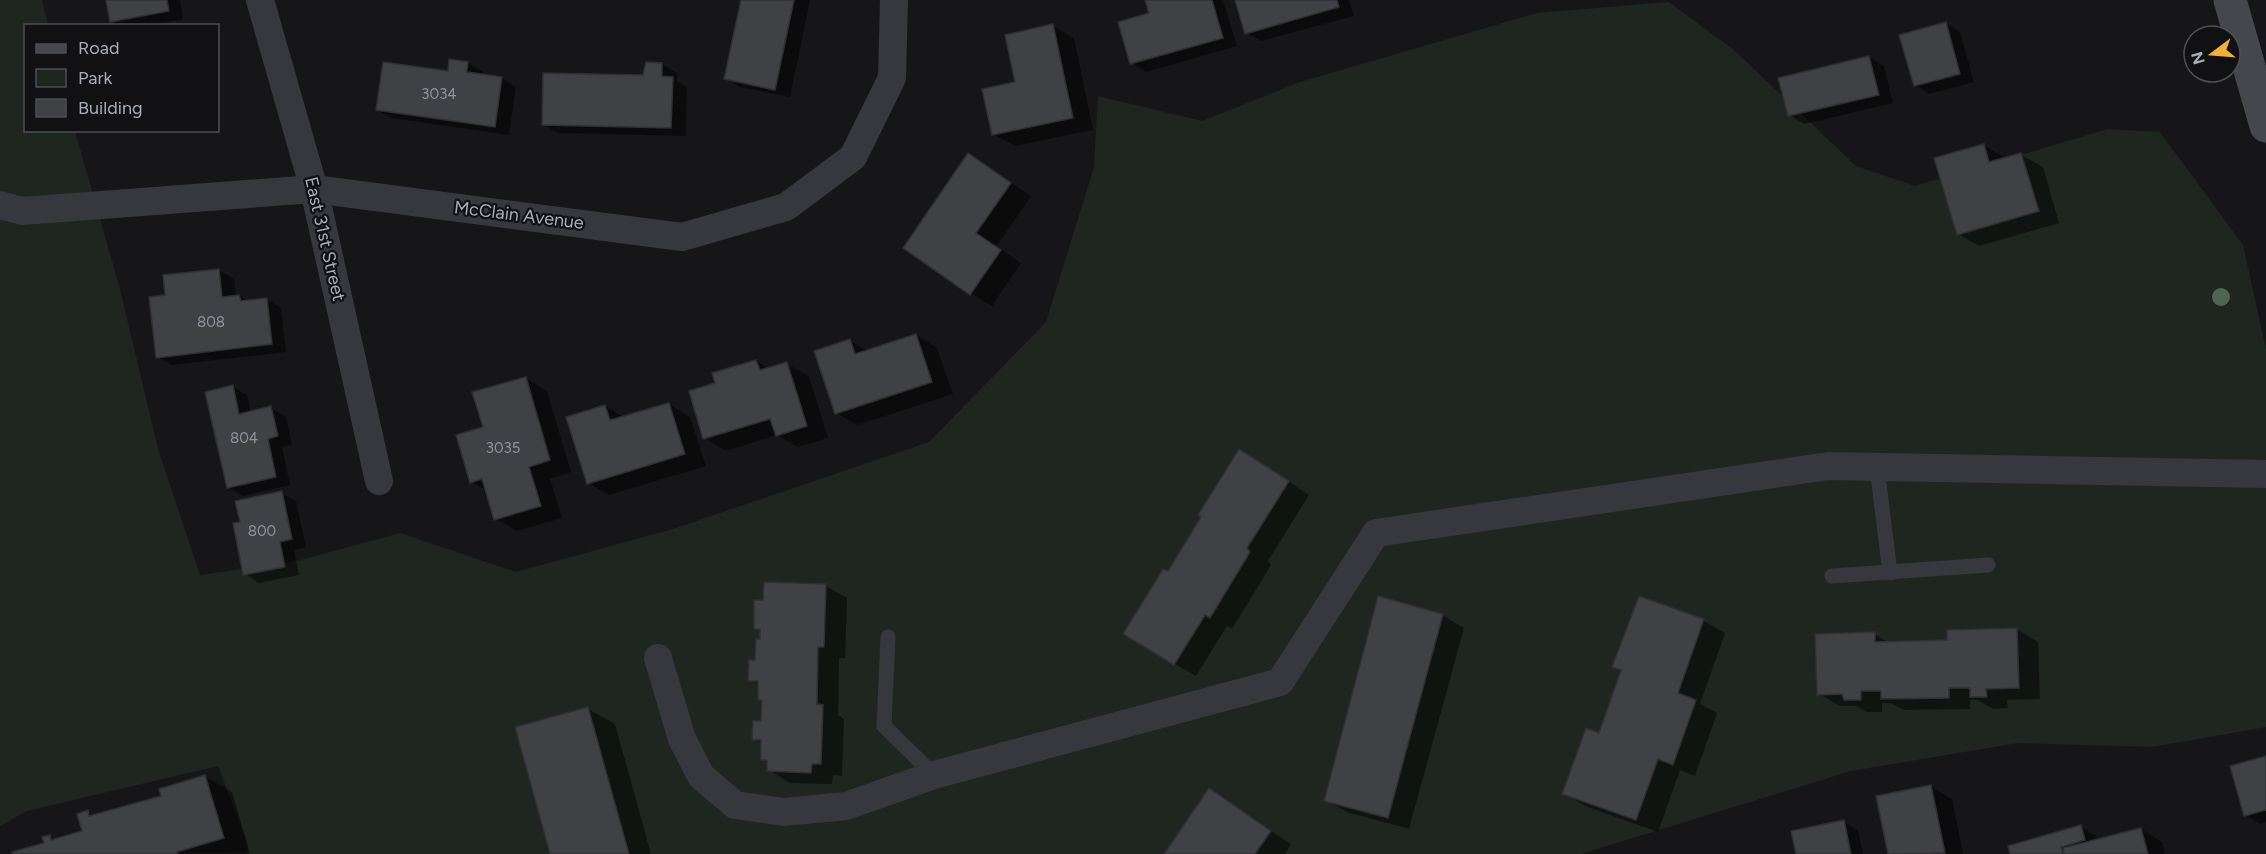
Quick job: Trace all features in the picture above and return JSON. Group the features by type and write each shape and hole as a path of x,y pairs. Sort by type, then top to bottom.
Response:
{"main road":[{"path":"2230,0 2266,126"}],"street":[{"name":"East 31st Street","path":"260,0 314,189 379,481"},
{"name":"McClain Avenue","path":"0,205 22,211 314,189 682,237 786,207 853,157 892,78 894,0"},
{"path":"658,658 682,739 701,776 735,805 784,812 846,806 934,775 1280,682 1376,533 1828,466 2266,474"}],"lane":[{"path":"1877,467 1890,573"},
{"path":"1832,576 1988,566"},
{"path":"888,637 884,726 934,775"}],"green space":[{"path":"0,0 42,0 48,24 24,24 24,132 75,132 120,289 158,449 200,575 297,561 400,533 516,572 673,529 929,442 1046,322 1094,167 1098,96 1202,121 1300,82 1537,13 1669,2 1734,50 1856,166 1915,186 2108,129 2160,132 2243,245 2266,349 2266,727 2152,747 2018,743 1851,771 1581,854 248,854 245,837 218,766 27,811 0,826"}],"building":[{"path":"106,0 167,0 169,11 110,22"},
{"path":"741,0 794,0 775,90 724,79"},
{"path":"1145,0 1212,0 1223,38 1130,64 1118,22 1149,13"},
{"path":"1235,0 1337,0 1339,7 1245,34"},
{"path":"1946,22 1960,74 1914,86 1899,35"},
{"path":"1053,24 1073,118 992,135 982,89 1015,82 1005,35"},
{"path":"1869,56 1879,95 1788,116 1778,78"},
{"path":"449,59 468,62 467,72 502,77 495,127 376,110 383,62 448,71"},
{"path":"646,62 662,63 662,76 673,77 671,128 542,125 543,73 643,75"},
{"path":"1984,144 1989,162 2021,153 2039,211 1957,235 1934,158"},
{"path":"968,153 1011,183 976,233 1001,250 970,295 903,248"},
{"path":"219,269 222,297 239,295 241,301 267,298 272,344 156,358 149,297 165,295 163,275"},
{"path":"916,334 932,382 835,414 814,351 850,339 855,354"},
{"path":"756,360 760,370 787,362 807,426 776,436 770,419 703,439 689,391 715,383 712,373"},
{"path":"526,377 550,460 529,467 541,506 494,520 482,479 470,483 456,435 483,427 472,392"},
{"path":"233,385 239,414 271,406 278,436 268,439 276,477 227,488 205,392"},
{"path":"669,403 685,454 587,484 566,417 605,405 610,420"},
{"path":"1239,449 1289,481 1247,548 1250,552 1210,618 1205,615 1174,665 1123,634 1163,569 1168,571 1201,517 1198,515"},
{"path":"282,491 292,539 280,542 285,567 243,575 233,523 240,522 235,501"},
{"path":"764,582 826,584 824,647 818,647 817,704 823,705 821,764 812,764 811,773 767,771 767,760 761,760 761,740 752,740 753,721 761,721 762,700 758,700 758,681 748,681 749,660 755,660 756,639 760,639 760,629 754,629 754,600 763,600"},
{"path":"1378,596 1443,614 1388,818 1324,801"},
{"path":"1639,596 1704,619 1678,693 1696,700 1673,765 1658,759 1636,820 1562,794 1586,728 1599,733 1621,670 1612,667"},
{"path":"2017,628 2019,688 1986,689 1987,697 1970,697 1970,688 1949,688 1949,698 1881,699 1881,691 1861,691 1861,700 1844,700 1842,694 1817,695 1815,634 1875,632 1875,642 1947,640 1947,630"},
{"path":"588,707 629,854 550,854 515,727"},
{"path":"2266,756 2266,810 2244,816 2230,766"},
{"path":"205,775 224,838 177,852 178,854 13,854 12,852 44,843 42,837 50,835 51,840 82,831 77,814 88,810 89,816 161,796 159,789"},
{"path":"1931,785 1945,853 1888,854 1876,796"},
{"path":"1209,788 1271,831 1255,854 1164,854"},
{"path":"1844,820 1851,854 1796,854 1791,831"},
{"path":"2081,825 2085,840 2061,847 2063,854 2010,854 2008,846"},
{"path":"2141,828 2148,854 2064,854 2063,848"}]}
